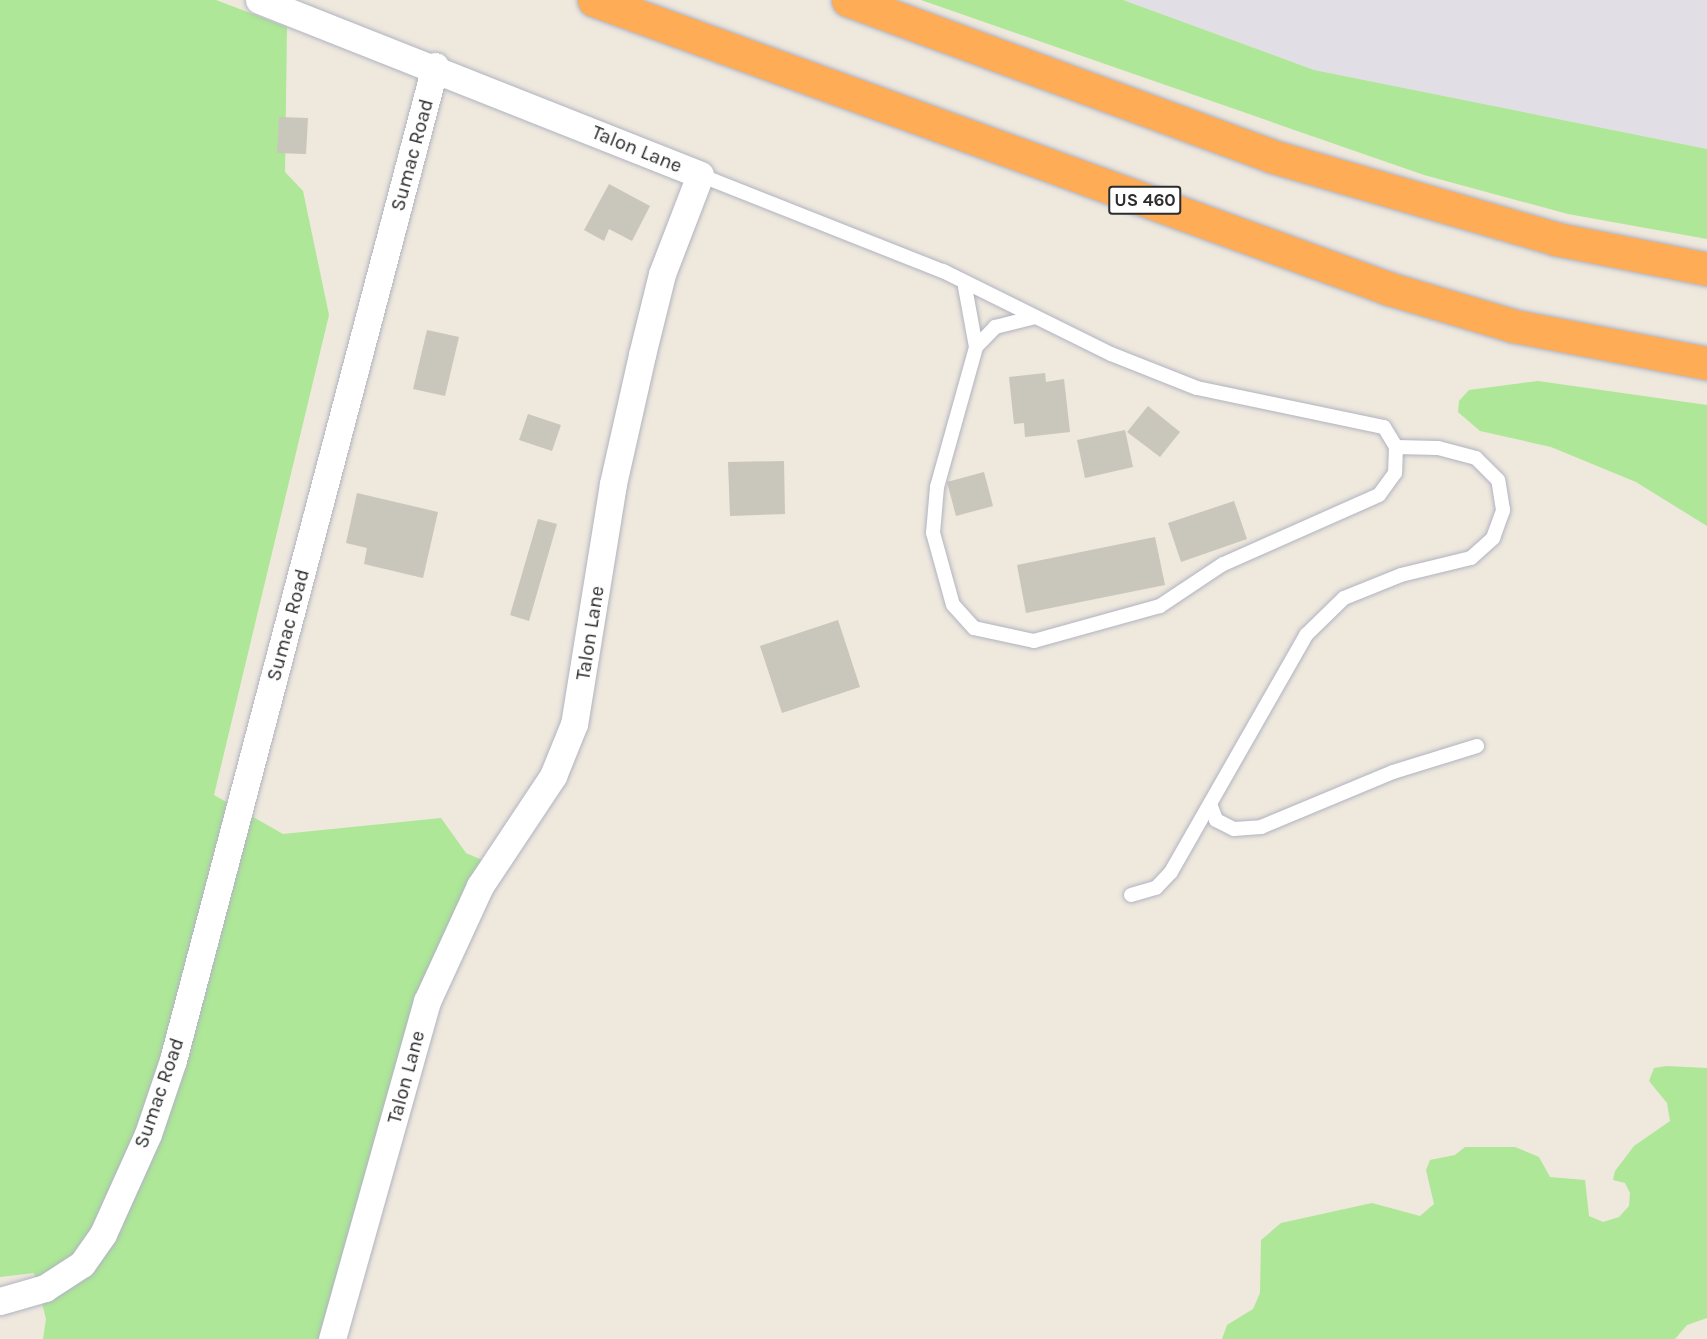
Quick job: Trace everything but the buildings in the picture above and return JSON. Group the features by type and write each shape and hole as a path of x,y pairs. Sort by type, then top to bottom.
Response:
{"highway":[{"name":"US 460","path":"594,0 1390,289 1514,326 1707,363"},
{"path":"848,0 1271,156 1556,238 1707,268"}],"street":[{"path":"259,0 435,66"},
{"name":"Talon Lane","path":"332,1339 427,1001 480,886 553,776 574,724 613,484 642,355 662,274 699,175 435,66"},
{"name":"Sumac Road","path":"0,1301 45,1288 82,1264 103,1234 151,1123 176,1049 435,66"}],"lane":[{"path":"699,175 943,272 965,287 1032,318 1197,388 1384,427 1396,447 1395,473 1379,495 1223,564 1160,606 1034,641 1003,637 974,628 952,605 933,534 937,487 976,347 965,287"},
{"path":"976,347 995,327 1032,318"},
{"path":"1131,895 1156,888 1171,872 1306,635 1344,598 1401,575 1472,558 1493,538 1503,510 1498,480 1476,458 1396,447"},
{"path":"1210,804 1216,820 1234,829 1261,827 1393,772 1477,746"}],"shaded area":[{"path":"1123,0 1707,0 1707,149 1314,70"}],"green space":[{"path":"0,0 216,0 287,27 285,172 303,191 329,315 214,795 283,834 441,818 466,853 489,863 322,1339 43,1339 46,1319 34,1273 0,1277"},
{"path":"921,0 1123,0 1314,70 1707,149 1707,239 1568,214 1424,175"},
{"path":"1538,381 1707,405 1707,526 1636,482 1551,447 1480,431 1458,412 1459,401 1469,390"},
{"path":"1666,1066 1707,1068 1707,1318 1687,1325 1675,1339 1222,1339 1227,1325 1253,1309 1260,1293 1261,1240 1281,1223 1372,1203 1420,1216 1434,1204 1426,1170 1430,1160 1455,1155 1465,1147 1515,1147 1539,1157 1550,1177 1585,1180 1589,1216 1603,1222 1619,1217 1629,1206 1630,1193 1625,1183 1613,1180 1615,1171 1634,1146 1670,1121 1667,1103 1649,1081 1654,1068"}]}
